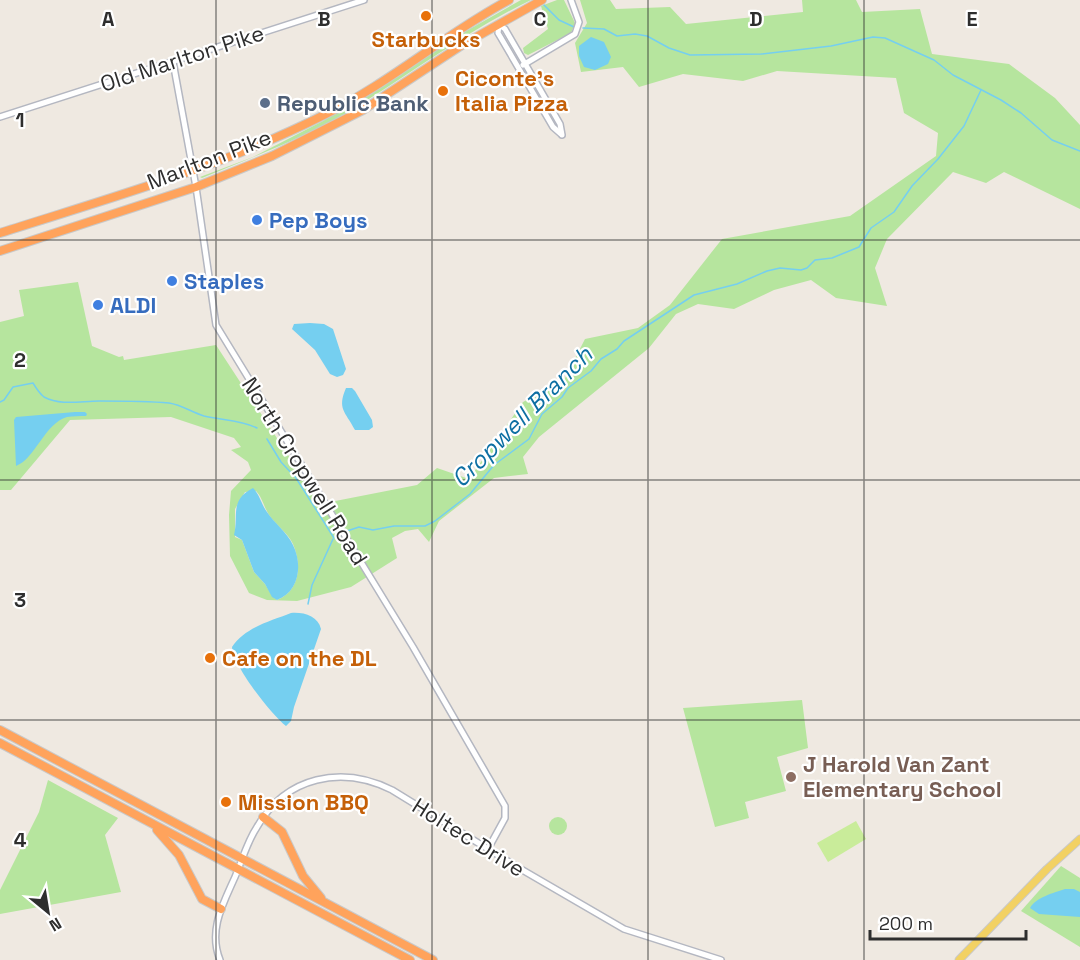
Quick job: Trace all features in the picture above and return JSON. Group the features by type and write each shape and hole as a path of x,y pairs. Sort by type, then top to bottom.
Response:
{"highway":[{"name":"Marlton Pike","path":"0,233 193,171 257,147 326,115 397,72 481,15 509,0"},
{"name":"Marlton Pike","path":"0,251 196,187 272,156 363,110 542,0"},
{"path":"0,730 433,960"},
{"path":"0,743 410,960"},
{"path":"136,816 166,838 179,855 202,899 221,909"},
{"path":"263,817 282,832 303,876 324,902"}],"main road":[{"path":"959,960 1080,839"}],"street":[{"name":"Old Marlton Pike","path":"0,117 364,0"},
{"path":"519,68 575,34 579,22 571,0"},
{"path":"498,25 505,29 526,64 560,124 562,135 553,127 498,33 498,25"},
{"name":"North Cropwell Road","path":"173,62 196,187 216,325 413,647 505,806 505,818 488,849"},
{"name":"Holtec Drive","path":"220,960 216,951 215,925 256,828 263,817 283,797 300,786 319,779 351,776 372,781 392,790 624,929 721,960"}],"green space":[{"path":"521,0 531,0 461,39 348,112 276,148 256,155 323,121 374,91 461,34"},
{"path":"564,0 575,23 571,33 528,55 524,53 523,48 548,29 541,6"},
{"path":"580,0 610,0 616,9 670,7 686,24 803,12 802,0 856,0 862,12 920,9 932,54 1009,64 1055,98 1080,125 1080,209 1004,172 986,183 953,172 887,239 875,268 887,306 836,298 811,280 774,290 734,309 698,304 676,314 649,348 539,437 523,457 528,474 494,478 439,521 429,542 418,529 405,531 392,538 397,558 351,587 297,601 267,600 249,593 230,556 229,515 231,491 251,470 248,462 231,450 241,447 234,438 171,417 70,420 11,490 0,490 0,322 24,316 19,290 78,282 92,346 119,357 123,356 124,360 216,345 320,504 417,485 437,468 469,479 523,402 564,380 585,339 638,328 670,305 722,239 850,216 936,156 938,133 904,113 896,78 777,71 743,81 683,74 639,87 623,67 581,72 575,43 587,23","holes":["256,491 269,515 291,540 298,560 295,584 285,596 277,600 254,572 242,540 235,537 235,509 245,492"]},
{"path":"245,160 202,178 200,177"},
{"path":"802,700 808,748 777,757 786,791 745,802 749,818 715,827 683,708"},
{"path":"48,780 118,818 105,835 121,892 0,914 0,890 39,812"},
{"path":"558,817 564,820 567,826 564,832 558,835 552,832 549,826 552,820"},
{"path":"856,821 866,839 828,862 817,843"},
{"path":"1061,866 1080,878 1080,947 1021,911"}],"water":[{"path":"591,37 604,42 611,57 608,64 595,70 584,67 579,56 579,46"},
{"path":"294,324 324,324 333,329 346,369 343,375 337,377 330,374 315,350 292,329"},
{"path":"346,388 352,388 355,391 372,420 373,427 369,430 355,430 345,414 342,401"},
{"path":"75,412 87,414 86,416 67,417 52,426 29,456 16,466 14,420 16,417"},
{"path":"253,488 265,509 290,540 298,561 294,584 290,591 277,600 272,597 265,584 254,572 242,540 234,535 238,503 245,493"},
{"path":"291,613 301,613 314,618 321,629 291,721 286,726 263,701 246,677 232,647 244,634"},
{"path":"1065,889 1080,892 1080,917 1039,914 1030,908 1041,898"}],"waterway":[{"path":"544,5 559,20 574,27"},
{"path":"583,28 604,29 617,36 635,34 647,36 669,48 690,55 761,54 831,46 873,37 885,38 934,60 953,75 1021,113 1052,140 1080,151"},
{"name":"Cropwell Branch","path":"347,531 359,527 373,530 394,526 425,526 435,521 470,494 494,465 529,439 542,414 562,397 568,388 591,371 601,359 694,295 737,284 767,271 780,268 801,270 807,268 815,260 832,258 859,247 871,228 894,212 912,186 938,159 964,126 981,90"},
{"name":"Cropwell Branch","path":"0,402 13,387 33,383 44,397 51,400 169,403 204,416 257,428"},
{"name":"Cropwell Branch","path":"267,439 281,462 296,478 334,538"},
{"path":"308,604 312,585 333,539"}],"place":[{"name":"Starbucks","path":"426,16"},
{"name":"Ciconte's Italia Pizza","path":"443,91"},
{"name":"Republic Bank","path":"265,103"},
{"name":"Pep Boys","path":"257,220"},
{"name":"Staples","path":"172,281"},
{"name":"ALDI","path":"98,305"},
{"name":"Cafe on the DL","path":"210,658"},
{"name":"J Harold Van Zant Elementary School","path":"791,777"},
{"name":"Mission BBQ","path":"226,802"}]}
